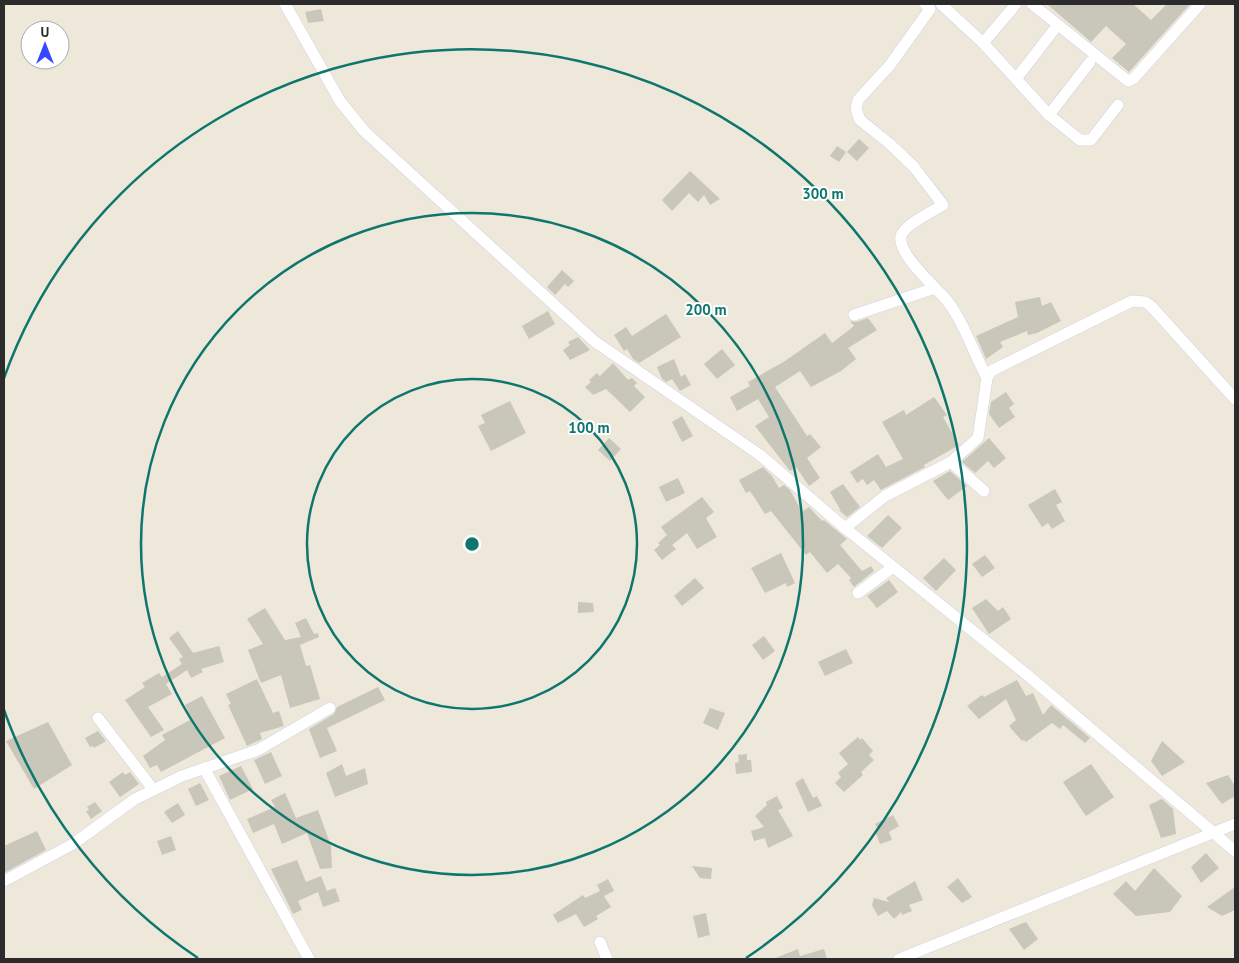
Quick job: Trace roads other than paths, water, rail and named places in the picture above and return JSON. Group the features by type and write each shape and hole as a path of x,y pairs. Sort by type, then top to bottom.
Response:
{"street":[{"path":"285,4 340,100 364,131 594,341 740,439 845,528 1098,734 1235,851"},
{"path":"925,4 930,9 890,66 858,100 856,109 860,120 890,144 914,167 943,205 906,228 901,239 908,257 954,312 987,378"},
{"path":"983,43 1016,4"},
{"path":"1032,4 1128,81 1134,78 1200,4"},
{"path":"948,6 1049,115 1080,140 1091,140 1118,105"},
{"path":"1016,79 1053,31"},
{"path":"1049,115 1090,62"},
{"path":"854,315 935,288"},
{"path":"845,528 885,496 951,462 978,438 987,378 991,371 1126,302 1138,300 1151,306 1235,399"},
{"path":"951,462 984,491"},
{"path":"858,593 893,567"},
{"path":"4,881 73,844 135,799 153,789 204,768 258,750 330,708"},
{"path":"98,718 153,789"},
{"path":"204,768 308,959"},
{"path":"898,959 1235,824"},
{"path":"600,942 607,959"}]}
